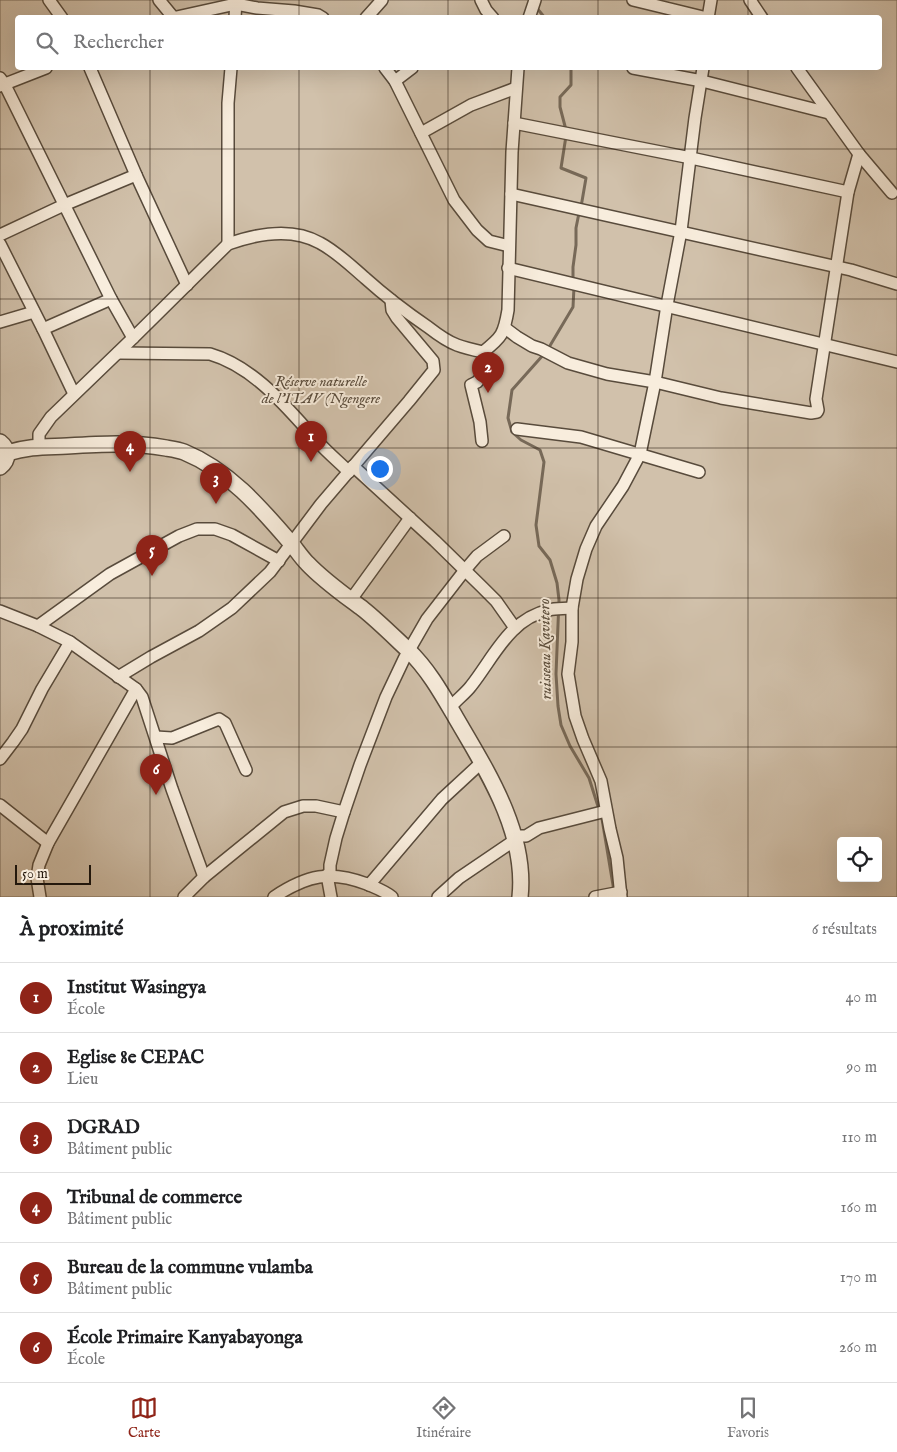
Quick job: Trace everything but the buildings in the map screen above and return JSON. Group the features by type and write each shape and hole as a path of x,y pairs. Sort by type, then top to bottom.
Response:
{"street":[{"path":"49,0 60,15"},
{"path":"159,0 170,15"},
{"path":"294,11 300,0"},
{"path":"369,15 382,0"},
{"path":"530,15 535,0"},
{"path":"633,0 696,15"},
{"path":"709,15 712,0"},
{"path":"750,0 760,15"},
{"path":"235,15 236,2"},
{"path":"181,15 236,2 257,8 318,15"},
{"path":"40,70 2,83 111,299 133,338"},
{"path":"91,70 136,175 187,285"},
{"path":"228,244 228,103 231,70"},
{"path":"387,70 395,81 454,200 477,230 489,241 509,246"},
{"path":"395,81 409,70"},
{"path":"483,352 495,343 505,328 509,293 508,268 518,70"},
{"path":"643,70 702,82 829,113"},
{"path":"595,897 621,895 617,858 601,781 575,716 568,674 572,642 572,608 577,579 596,526 623,486 640,454 655,382 681,231 703,70"},
{"path":"798,70 859,154 892,193"},
{"path":"421,133 471,105 516,88"},
{"path":"514,123 691,158 848,192"},
{"path":"505,328 525,342 568,363 607,374 655,382 721,398 811,413 817,412 816,399 835,268 848,192 859,154"},
{"path":"0,235 64,205 136,175"},
{"path":"511,194 681,231 835,268 851,270 897,284"},
{"path":"39,446 39,434 51,416 118,353 228,244 247,237 267,234 302,236 320,242 343,258 391,300 443,338 456,345 483,352"},
{"path":"0,244 44,329 74,394"},
{"path":"508,268 897,362"},
{"path":"44,329 111,299"},
{"path":"118,678 232,608 270,572 321,504 434,370 433,361 392,310 391,300"},
{"path":"0,322 34,312"},
{"path":"482,440 480,422 471,386 486,372 483,352"},
{"path":"118,353 210,354 234,363 285,405 320,444 410,518 496,601 515,628"},
{"path":"517,429 581,437 699,472"},
{"path":"0,466 6,461 4,448 19,449 39,446 60,447 110,444 152,446 183,451 212,467 240,488 306,562 350,601 363,609 409,651 427,673 482,762 505,809 520,864 522,882 520,897"},
{"path":"350,601 410,518"},
{"path":"38,626 110,574 179,536 197,529 215,529 232,534 279,561"},
{"path":"331,897 328,875 336,838 360,765 386,697 427,619 464,570 477,556 504,536"},
{"path":"450,708 471,686 490,657 515,628 531,617 549,610 572,608"},
{"path":"0,611 38,626 70,642 136,689 142,697 172,789 204,877"},
{"path":"0,759 22,729 42,689 70,642"},
{"path":"40,897 37,878 39,866 48,843 136,689"},
{"path":"156,737 172,738 219,719 225,723 246,770"},
{"path":"369,885 442,799 482,762"},
{"path":"0,805 48,843"},
{"path":"184,897 204,877 284,812 303,806 316,806 344,812"},
{"path":"438,897 459,878 514,838 526,836 539,828 606,810"},
{"path":"274,897 297,883 328,875 369,885 392,897"}],"green space":[{"name":"Réserve naturelle de l'ITAV (Ngengere","path":"0,0 897,0 897,897 0,897"}],"waterway":[{"name":"ruisseau Kavitero","path":"536,7 543,15"},
{"name":"ruisseau Kavitero","path":"566,130 560,107 560,97 571,85 571,70"},
{"name":"ruisseau Kavitero","path":"566,136 561,168 586,178 581,207"},
{"name":"ruisseau Kavitero","path":"573,281 576,228 579,213"},
{"name":"ruisseau Kavitero","path":"548,349 573,307 574,287"},
{"name":"ruisseau Kavitero","path":"544,354 512,390 508,418 512,432 521,440 540,450 544,462 536,525 539,546 550,560 557,583 559,600 556,674 561,725 570,746 589,778 602,819 614,891"}],"place":[{"name":"Eglise 8e CEPAC","path":"488,393"},
{"name":"Institut Wasingya","path":"311,462"},
{"name":"Tribunal de commerce","path":"130,472"},
{"name":"DGRAD","path":"216,504"},
{"name":"Bureau de la commune vulamba","path":"152,576"},
{"name":"École Primaire Kanyabayonga","path":"156,795"}]}
